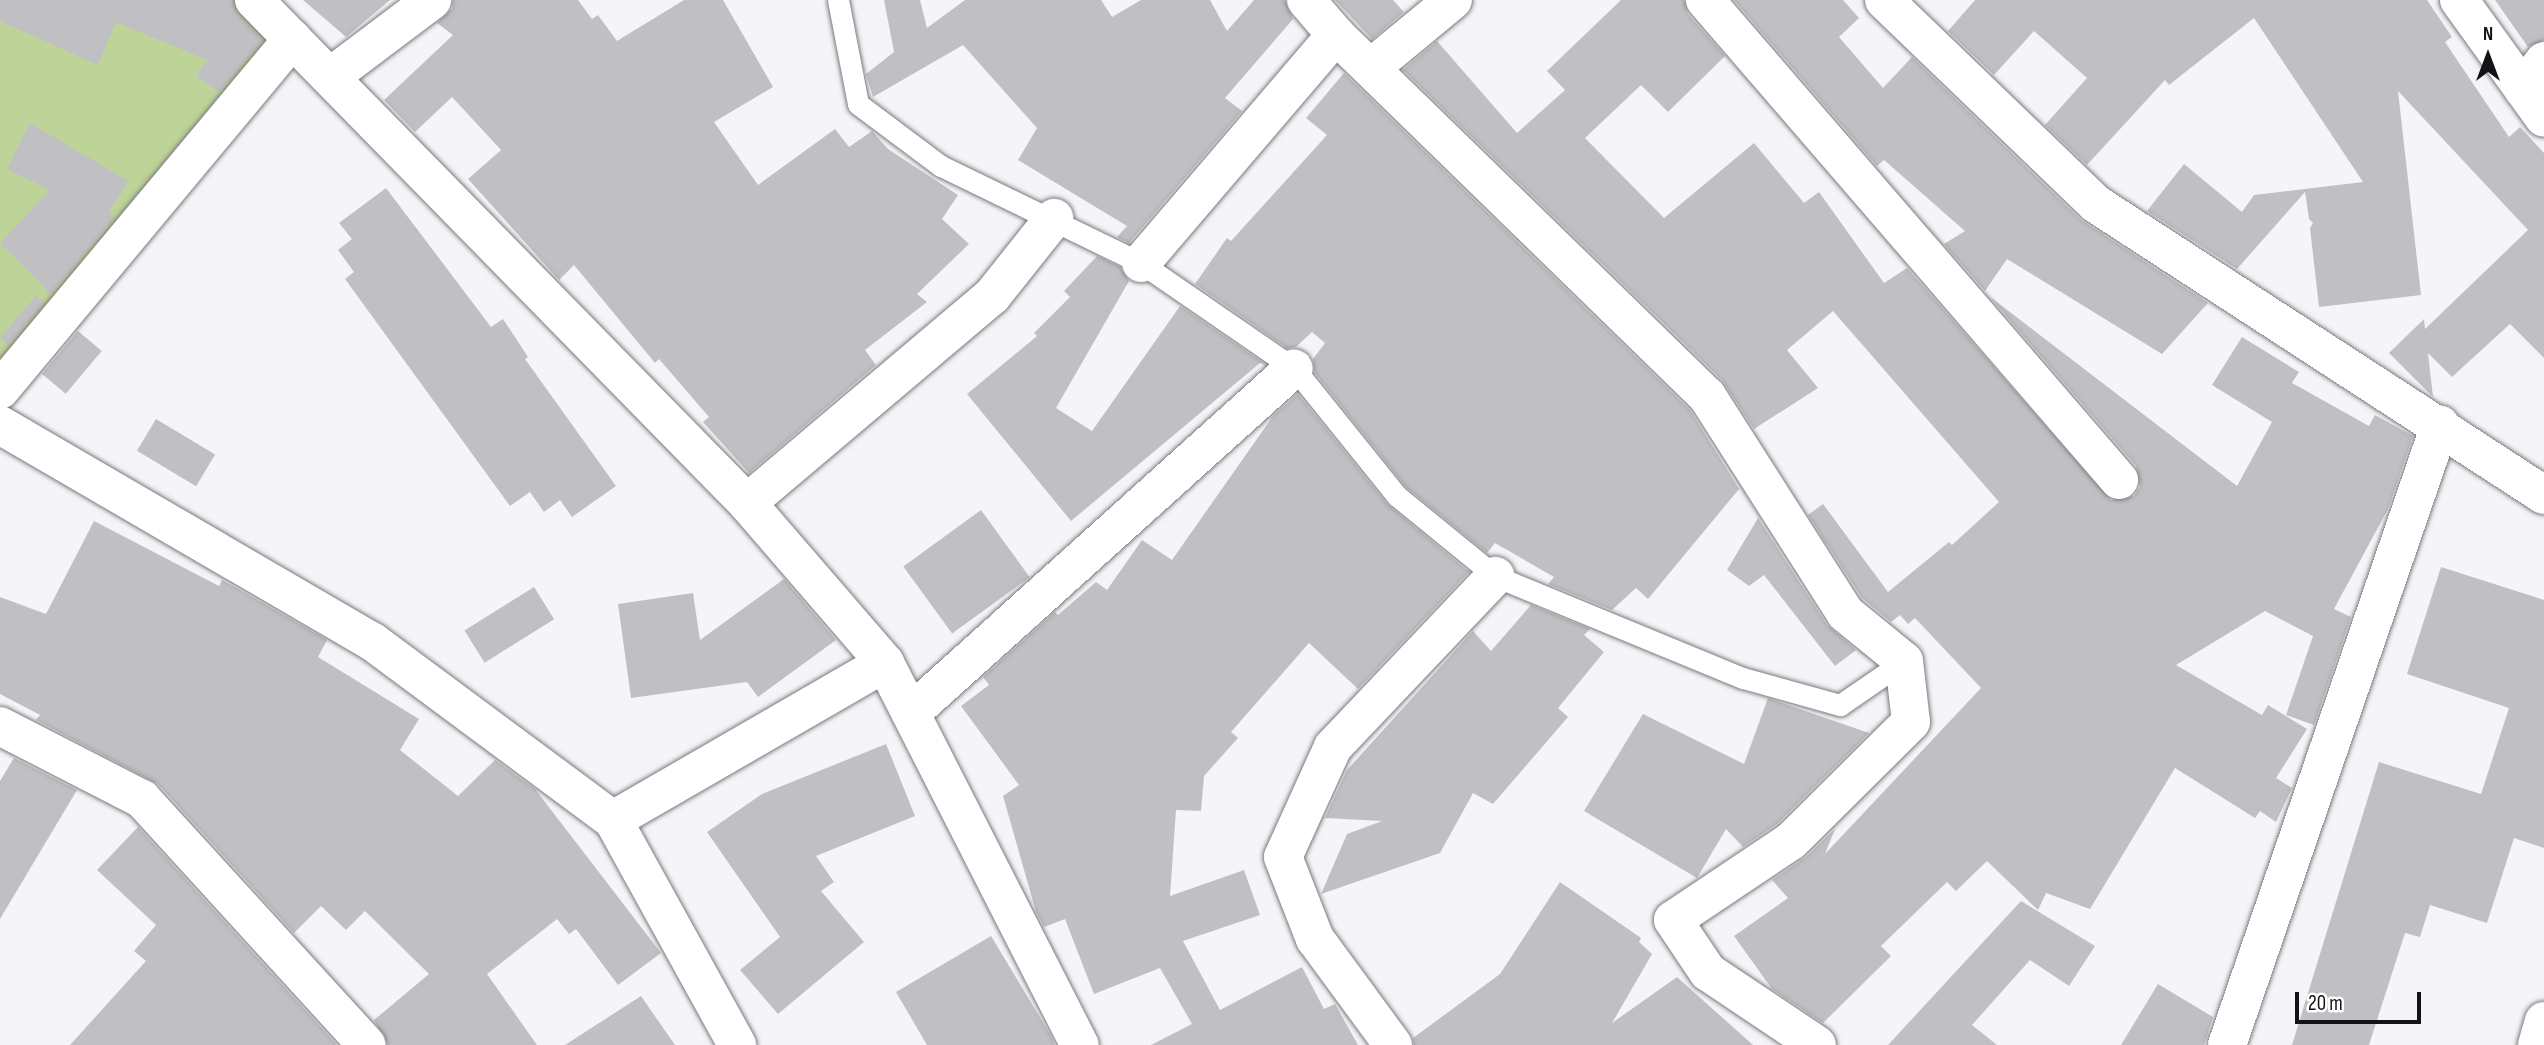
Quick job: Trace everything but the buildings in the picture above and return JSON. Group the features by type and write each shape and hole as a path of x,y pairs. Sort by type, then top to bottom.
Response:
{"street":[{"path":"254,0 747,503 885,663 1080,1045"},
{"path":"330,77 432,0"},
{"path":"1306,0 1336,35 1372,67 1707,396 1845,613 1904,662 1911,722 1791,841 1673,920 1708,972 1817,1045"},
{"path":"1372,67 1453,0"},
{"path":"1705,0 2119,480"},
{"path":"1884,0 2096,204 2544,495"},
{"path":"2459,0 2537,89"},
{"path":"1141,263 1336,35"},
{"path":"0,390 292,39"},
{"path":"747,503 992,296 1055,218"},
{"path":"911,713 1294,368"},
{"path":"0,425 373,642 613,820 737,1045"},
{"path":"2227,1045 2440,425"},
{"path":"1392,1045 1315,939 1283,857 1333,747 1495,576"},
{"path":"613,820 885,663"},
{"path":"0,726 142,799 367,1045"},
{"path":"2537,1045 2544,1021"}],"lane":[{"path":"838,0 858,104 941,166 1055,218 1141,263 1294,368 1397,496 1495,576 1743,678 1840,705 1904,662"}],"green space":[{"path":"0,0 254,0 292,39 0,390"}]}
